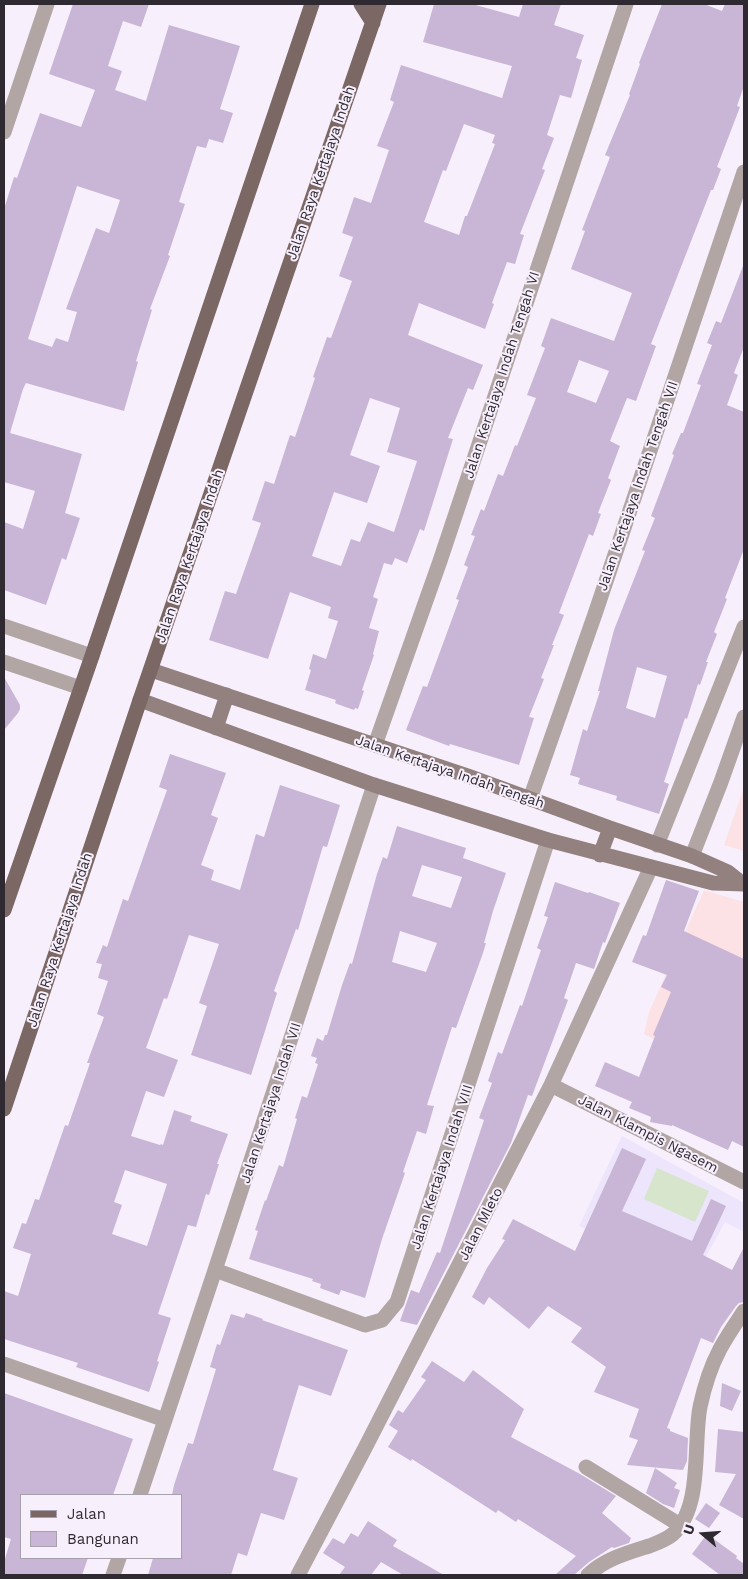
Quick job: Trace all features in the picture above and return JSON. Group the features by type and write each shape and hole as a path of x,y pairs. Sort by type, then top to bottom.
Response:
{"main road":[{"path":"4,910 92,656 312,4"},
{"path":"361,4 372,23"},
{"name":"Jalan Raya Kertajaya Indah","path":"4,1109 140,700 379,4"},
{"name":"Jalan Kertajaya Indah Tengah","path":"151,670 468,776 687,854 728,872 744,884"},
{"path":"216,728 227,696"},
{"path":"140,700 374,785 548,840 713,883 744,884"},
{"path":"600,855 610,828"}],"street":[{"path":"4,132 47,4"},
{"name":"Jalan Kertajaya Indah Tengah VI","path":"375,745 440,561 626,4"},
{"name":"Jalan Kertajaya Indah Tengah VII","path":"530,799 598,605 744,172"},
{"path":"4,626 92,656"},
{"path":"662,846 744,627"},
{"path":"4,662 81,688"},
{"path":"687,854 721,782 744,717"},
{"name":"Jalan Kertajaya Indah VII","path":"140,1494 216,1270 374,785"},
{"name":"Jalan Kertajaya Indah VIII","path":"216,1270 365,1325 382,1320 397,1302 548,840"},
{"name":"Jalan Mleto","path":"298,1575 551,1085 655,868"},
{"name":"Jalan Klampis Ngasem","path":"551,1085 744,1182"},
{"path":"588,1575 594,1569 610,1560 663,1540 672,1535 680,1525 688,1508 695,1478 700,1408 708,1380 719,1350 744,1311"},
{"path":"4,1364 165,1420"},
{"path":"586,1467 680,1525"},
{"path":"113,1575 119,1559"}],"shaded area":[{"path":"744,787 744,851 724,845"},
{"path":"704,890 744,902 744,1086 644,1034 649,1012"},
{"path":"622,1136 744,1203 744,1232 725,1222 696,1275 579,1226"}],"green space":[{"path":"657,1168 709,1191 695,1222 644,1199"}],"building":[{"path":"73,4 149,4 141,27 123,21 108,66 122,71 115,90 146,101 169,25 240,46 220,109 233,113 223,143 209,139 206,148 197,146 179,202 185,204 168,255 170,256 150,309 152,310 136,361 138,362 124,411 26,383 23,389 10,433 82,454 65,513 80,518 66,560 62,558 46,605 4,590 4,522 23,529 35,491 4,482 4,209 14,177 17,178 40,113 81,127 95,90 49,74","holes":["77,186 120,200 109,233 96,228 66,309 77,312 68,342 56,338 52,347 28,339"]},
{"path":"434,4 472,4 519,17 523,4 561,4 554,25 584,35 576,58 582,60 571,98 560,95 547,135 554,138 542,169 545,170 520,234 524,235 515,264 507,262 485,329 419,303 408,335 483,365 473,390 468,388 448,438 453,439 424,531 420,529 407,563 395,558 392,565 384,563 373,597 378,599 369,628 379,631 374,655 362,690 364,691 358,709 355,708 354,710 335,703 336,700 305,690 311,670 309,669 313,654 326,659 338,621 328,618 331,607 290,592 268,659 209,640 225,591 236,594 261,523 252,520 265,481 274,484 290,435 295,437 327,337 331,338 352,281 339,276 353,237 342,233 354,197 371,203 389,150 377,146 394,102 390,100 401,65 502,98 512,66 423,42","holes":["464,124 495,135 492,143 495,144 459,235 424,222 443,170 446,171","370,398 400,408 387,452 417,461 394,532 368,522 360,542 351,539 341,566 312,556 334,492 367,503 380,466 350,455"]},
{"path":"662,4 704,4 722,11 725,4 744,4 744,86 737,106 740,107 717,167 721,169 651,344 656,346 636,401 627,398 610,441 620,446 608,478 611,480 598,513 601,514 593,536 589,534 559,613 564,615 541,678 544,679 529,717 534,718 519,765 450,744 449,746 406,730 423,686 427,687 459,600 456,599 468,567 464,565 475,536 471,535 481,509 484,511 498,474 503,476 536,398 527,395 545,348 541,346 551,318 614,341 632,293 571,269 585,231 582,230 610,157 605,155 630,95 639,63","holes":["579,360 609,371 596,403 567,392"]},
{"path":"744,266 744,347 734,373 738,375 727,405 744,412 744,549 714,632 717,634 706,662 708,662 700,685 698,684 687,719 685,718 664,782 669,784 659,814 616,800 617,796 578,784 580,778 570,775 583,729 587,731 600,691 598,691 614,630 645,551 642,550 655,518 651,516 674,455 672,454 681,433 683,433 701,385 697,384 712,345 707,343 716,321 721,323","holes":["637,667 667,676 655,718 626,708"]},
{"path":"4,677 20,705 20,709 4,730"},
{"path":"170,754 226,773 211,815 218,818 201,865 214,870 211,880 240,890 256,834 264,837 280,785 340,805 327,847 323,846 298,930 296,929 274,991 277,993 251,1075 191,1055 207,1006 199,1003 219,944 189,935 167,999 164,998 146,1048 178,1060 164,1097 146,1091 131,1136 163,1145 174,1110 192,1116 190,1121 228,1134 217,1164 219,1164 209,1195 206,1194 196,1227 188,1225 158,1314 171,1318 149,1392 76,1367 78,1363 4,1339 4,1291 18,1296 31,1254 13,1248 22,1223 26,1224 35,1199 39,1200 65,1125 68,1126 90,1063 87,1063 104,1017 97,1014 108,981 98,978 102,964 96,963 103,945 107,947 123,899 128,901 167,790 159,787","holes":["125,1170 167,1184 147,1246 112,1234 122,1205 114,1202"]},
{"path":"397,826 466,848 463,858 506,873 493,911 483,953 456,1028 452,1027 427,1105 434,1106 426,1134 417,1131 365,1298 341,1290 339,1295 320,1288 321,1284 312,1281 313,1279 249,1259 258,1231 255,1230 265,1200 279,1165 283,1167 302,1096 307,1098 318,1064 315,1063 317,1058 311,1056 317,1038 323,1041 325,1035 327,1035 342,985 350,963 352,964 377,874 383,857 387,859","holes":["422,865 462,877 451,908 412,896","400,931 437,943 426,972 392,962"]},
{"path":"666,880 699,891 684,931 744,959 744,1147 732,1141 728,1150 672,1125 650,1122 651,1117 629,1108 632,1102 595,1086 605,1062 639,1077 655,1036 653,1035 671,992 661,987 667,975 632,962 643,935 646,936"},
{"path":"555,882 620,903 605,943 603,942 594,969 576,963 564,998 568,1000 532,1096 528,1095 511,1143 417,1325 400,1321 411,1290 419,1293 437,1252 440,1253 484,1120 479,1118 492,1083 488,1081 498,1052 502,1054 520,1005 522,1006 541,950 537,948 548,917 544,916"},
{"path":"622,1148 646,1159 622,1211 692,1241 711,1199 726,1206 703,1255 732,1270 744,1247 744,1302 736,1306 721,1327 713,1343 701,1338 667,1428 688,1438 687,1461 683,1470 627,1465 638,1440 629,1437 639,1409 594,1392 606,1367 571,1342 582,1328 548,1306 529,1329 489,1297 484,1305 472,1297 487,1268 505,1240 502,1239 513,1219 575,1251"},
{"path":"246,1313 348,1350 331,1396 299,1385 273,1470 298,1478 284,1520 261,1513 247,1556 238,1553 231,1575 148,1575 153,1559 182,1559 182,1494 172,1494 174,1485 188,1443 193,1444 216,1369 210,1367 217,1344 220,1345 231,1314 244,1318"},
{"path":"432,1361 464,1382 473,1370 524,1409 511,1437 580,1474 616,1496 602,1513 631,1538 629,1543 612,1547 589,1562 574,1575 555,1575 576,1556 518,1519 516,1522 498,1510 496,1513 412,1459 411,1461 388,1447 398,1431 389,1425 398,1410 403,1413 426,1380 421,1377"},
{"path":"722,1383 741,1391 732,1411 720,1406"},
{"path":"4,1393 133,1439 113,1494 20,1494 20,1559 88,1559 82,1575 4,1575 4,1562 11,1539 4,1537"},
{"path":"718,1429 744,1432 744,1519 719,1505 736,1474 715,1472"},
{"path":"655,1468 677,1483 674,1488 680,1490 674,1508 663,1504 646,1493"},
{"path":"706,1503 720,1513 709,1528 695,1519"},
{"path":"368,1521 397,1540 393,1546 444,1575 403,1575 381,1562 371,1575 339,1575 345,1567 323,1553 333,1538 344,1544 351,1533 358,1537"},
{"path":"707,1534 737,1556 736,1558 744,1564 744,1575 720,1575 692,1554"}]}
